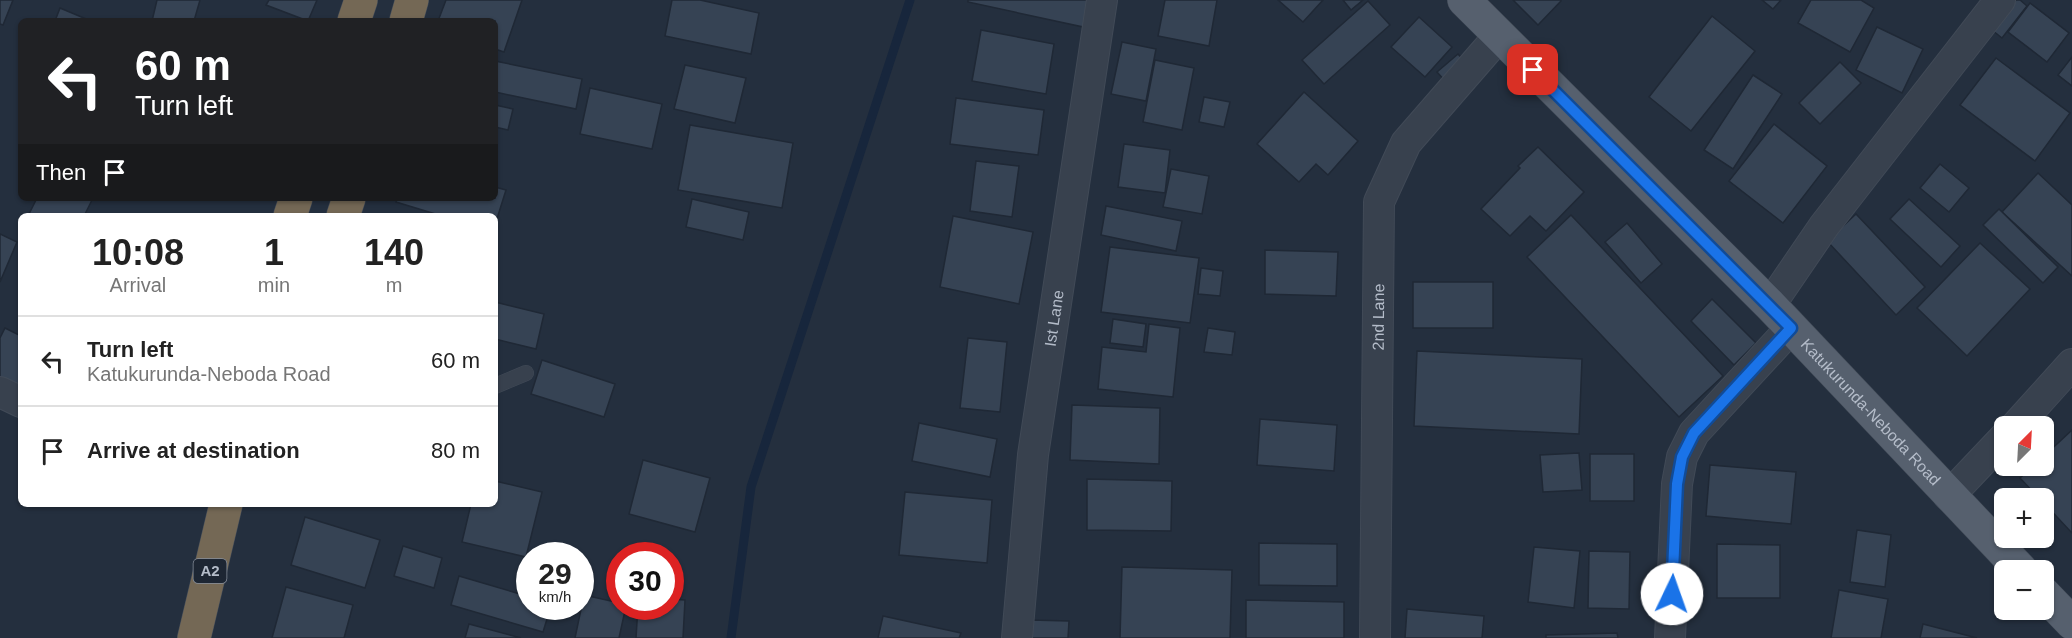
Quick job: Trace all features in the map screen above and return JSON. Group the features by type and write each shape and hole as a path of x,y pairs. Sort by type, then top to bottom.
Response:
{"highway":[{"path":"355,18 361,0"},
{"path":"407,18 412,0"},
{"name":"A2","path":"197,637 225,507"}],"main road":[{"name":"Katukurunda-Neboda Road","path":"1464,0 1781,317 2011,560"},
{"path":"2054,604 2072,623"}],"street":[{"name":"Ist Lane","path":"1017,638 1033,455 1102,0"},
{"path":"1670,638 1677,484 1682,457 1694,433 1781,317 1824,226 2000,0"},
{"name":"2nd Lane","path":"1375,638 1379,202 1406,143 1500,36"},
{"path":"2025,416 2072,364"},
{"path":"0,392 18,401"},
{"path":"1949,496 1994,449"}],"lane":[{"path":"498,385 526,373"}],"building":[{"path":"0,0 13,0 3,25 0,24"},
{"path":"157,0 200,0 195,18 153,18"},
{"path":"269,0 317,0 309,18 300,18 266,5"},
{"path":"446,0 522,0 504,52 498,50 498,18 439,18"},
{"path":"672,0 700,0 759,13 751,54 665,36"},
{"path":"968,0 1094,0 1088,28 968,2"},
{"path":"1165,0 1217,0 1209,46 1158,36"},
{"path":"1278,0 1323,0 1303,22"},
{"path":"1343,0 1363,0 1351,10"},
{"path":"1513,0 1561,0 1561,1 1538,25"},
{"path":"1762,0 1781,0 1773,9"},
{"path":"1811,0 1861,0 1874,8 1850,52 1798,23"},
{"path":"2016,0 2020,0 2027,6 2002,38 1992,30"},
{"path":"1368,1 1390,25 1324,84 1302,60"},
{"path":"2030,3 2069,33 2047,62 2008,32"},
{"path":"60,8 84,18 56,18"},
{"path":"1712,16 1755,51 1691,131 1649,97"},
{"path":"1419,17 1452,47 1425,77 1391,47"},
{"path":"1877,27 1923,49 1902,93 1856,70"},
{"path":"981,30 1054,44 1046,94 972,81"},
{"path":"1122,42 1156,49 1146,101 1111,94"},
{"path":"1458,54 1467,64 1447,83 1437,72"},
{"path":"2072,57 2072,86 2058,75"},
{"path":"1996,58 2070,113 2035,161 1960,105"},
{"path":"1155,60 1194,68 1182,130 1143,122"},
{"path":"498,62 582,79 576,109 498,93"},
{"path":"1840,62 1861,83 1820,124 1799,103"},
{"path":"685,65 746,78 735,123 674,109"},
{"path":"1753,75 1782,94 1733,169 1704,150"},
{"path":"590,88 662,104 652,149 580,134"},
{"path":"1304,92 1358,141 1328,175 1316,164 1299,182 1257,144"},
{"path":"1204,97 1230,102 1224,127 1199,122"},
{"path":"956,98 1044,110 1038,155 950,144"},
{"path":"498,106 513,109 508,130 498,128"},
{"path":"1774,124 1827,166 1783,223 1729,181"},
{"path":"690,125 793,143 782,208 678,190"},
{"path":"1124,144 1170,150 1165,193 1118,187"},
{"path":"1538,147 1584,192 1546,231 1530,216 1510,236 1481,209 1520,168 1518,166"},
{"path":"976,161 1019,166 1012,217 970,211"},
{"path":"1940,164 1969,188 1949,212 1920,188"},
{"path":"1171,169 1209,176 1202,214 1163,207"},
{"path":"2038,173 2072,205 2072,276 2002,212"},
{"path":"498,188 506,190 498,215 498,213 432,213 396,202 498,201"},
{"path":"692,199 749,212 743,240 686,227"},
{"path":"1909,199 1960,246 1941,267 1890,219"},
{"path":"36,201 92,201 86,213 30,213"},
{"path":"1106,206 1182,221 1176,251 1101,235"},
{"path":"1999,209 2058,267 2043,283 1983,225"},
{"path":"1856,214 1925,287 1896,315 1827,241"},
{"path":"1571,215 1723,376 1679,417 1527,257"},
{"path":"953,216 1033,232 1019,304 940,287"},
{"path":"1627,223 1662,264 1641,283 1605,242"},
{"path":"0,234 17,242 0,282"},
{"path":"1980,243 2030,289 1967,356 1917,308"},
{"path":"1110,247 1199,258 1190,323 1101,312"},
{"path":"1265,250 1338,252 1336,296 1265,294"},
{"path":"1201,268 1223,271 1220,296 1198,294"},
{"path":"1413,282 1493,282 1493,328 1413,328"},
{"path":"1712,299 1756,343 1734,365 1691,321"},
{"path":"498,303 544,314 536,349 498,340"},
{"path":"1113,319 1146,324 1143,347 1110,343"},
{"path":"1149,324 1180,328 1173,397 1098,389 1102,347 1146,352"},
{"path":"5,328 18,334 18,390 0,381 0,338"},
{"path":"1208,328 1235,332 1232,355 1204,352"},
{"path":"968,338 1007,342 1000,412 960,408"},
{"path":"1417,351 1582,359 1579,434 1414,426"},
{"path":"542,360 615,384 604,417 531,394"},
{"path":"1072,405 1160,408 1159,464 1070,460"},
{"path":"1260,419 1337,425 1334,471 1257,465"},
{"path":"919,423 997,439 990,477 912,461"},
{"path":"2072,430 2072,533 2054,514 2054,488 2030,488 2020,478 2022,476 2054,476 2054,447"},
{"path":"1579,453 1582,490 1543,492 1540,455"},
{"path":"1590,454 1634,454 1634,501 1590,501"},
{"path":"643,460 710,478 695,532 629,514"},
{"path":"1710,465 1796,472 1791,524 1706,516"},
{"path":"1087,479 1172,481 1171,531 1087,530"},
{"path":"498,482 542,492 530,542 516,542 516,555 462,542 470,507 498,507"},
{"path":"905,492 992,500 987,563 899,555"},
{"path":"305,517 380,540 365,588 291,565"},
{"path":"1857,530 1891,535 1885,587 1850,582"},
{"path":"1259,543 1337,544 1337,586 1259,585"},
{"path":"1717,544 1780,545 1780,598 1717,598"},
{"path":"403,546 442,558 434,588 394,576"},
{"path":"1534,547 1580,551 1574,608 1528,602"},
{"path":"1589,551 1630,552 1629,609 1588,608"},
{"path":"1122,567 1232,570 1230,638 1120,638"},
{"path":"459,576 516,593 516,620 547,620 543,632 451,605"},
{"path":"286,587 353,605 344,638 272,638"},
{"path":"1839,590 1888,599 1881,638 1831,638"},
{"path":"594,597 606,600 606,620 623,620 619,638 575,638 579,620 594,620"},
{"path":"1246,600 1344,602 1344,638 1246,638"},
{"path":"1407,609 1484,616 1482,638 1405,638"},
{"path":"883,616 961,633 959,638 878,638"},
{"path":"637,620 684,620 683,638 636,638"},
{"path":"1030,620 1069,621 1068,638 1030,638"},
{"path":"469,624 521,638 465,638"},
{"path":"1923,624 1977,638 1920,638"},
{"path":"1617,633 1618,638 1546,638 1546,635"}],"waterway":[{"path":"731,638 751,487 910,0"}],"route":[{"path":"1533,70 1791,328 1694,433 1682,457 1677,484 1672,594"}]}
